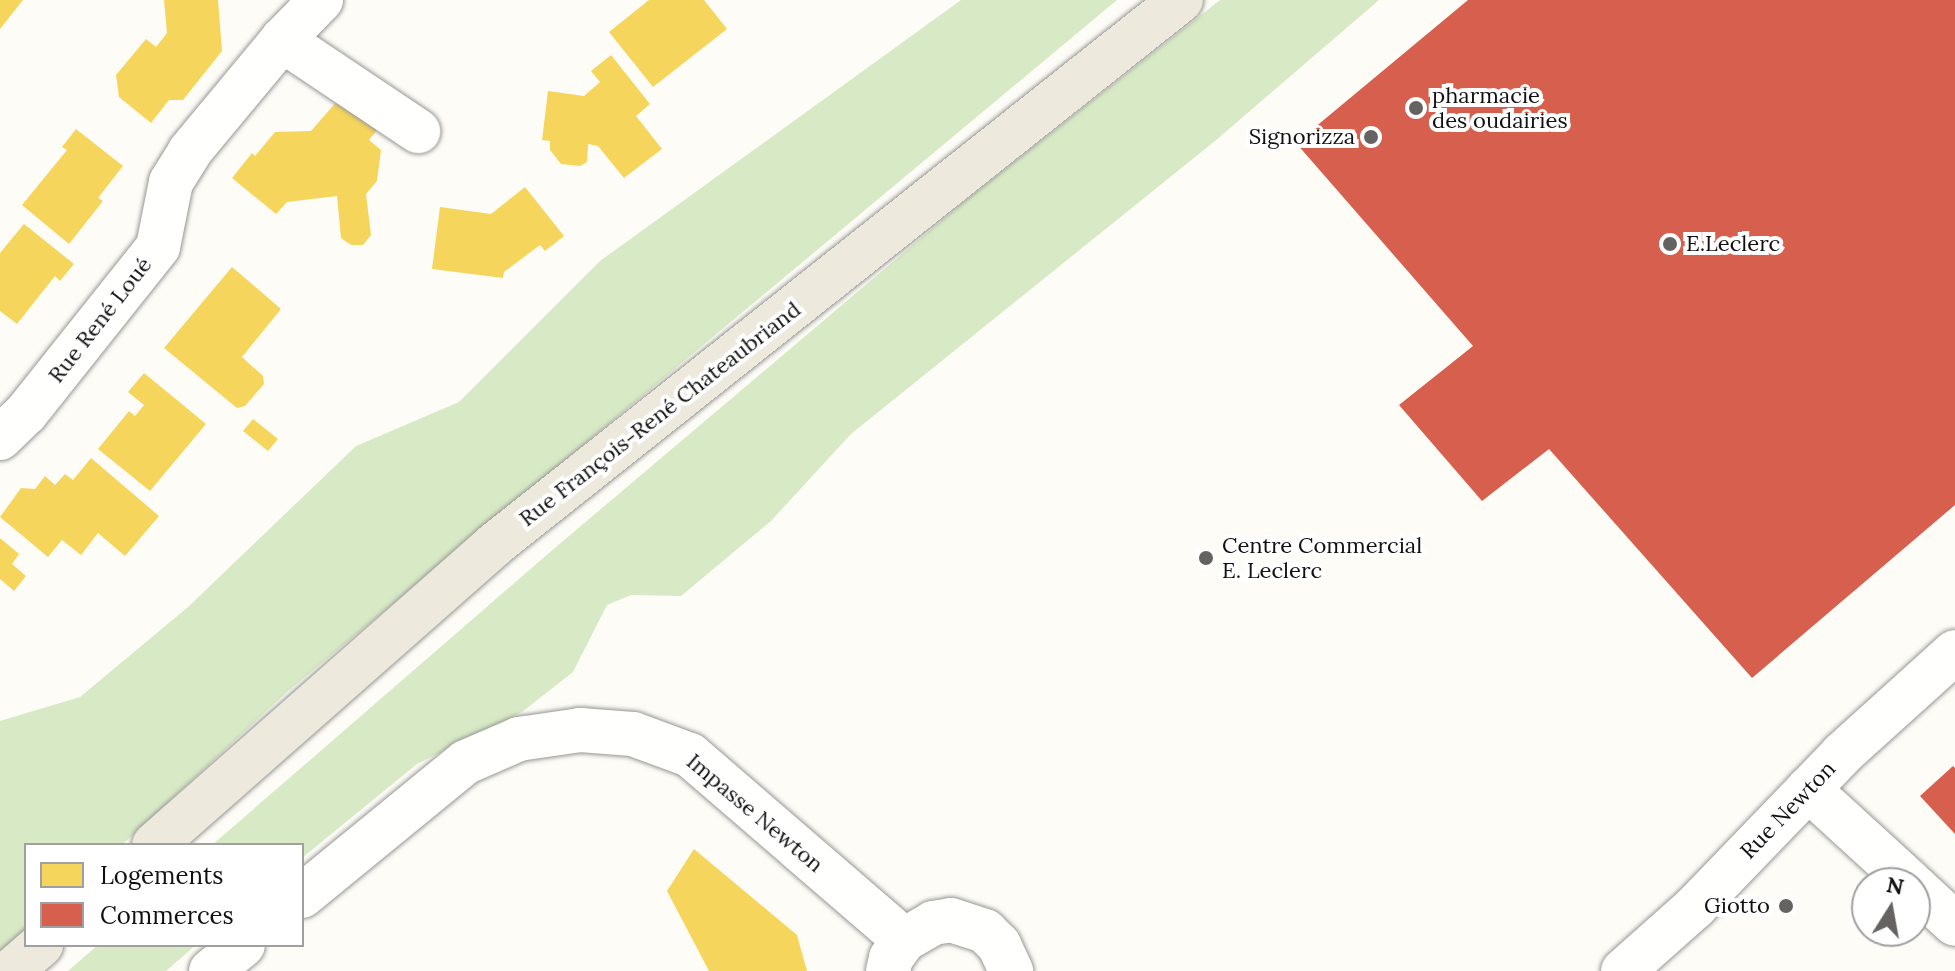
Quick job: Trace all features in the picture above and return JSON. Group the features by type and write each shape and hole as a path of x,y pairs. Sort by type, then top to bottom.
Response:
{"main road":[{"name":"Rue François-René Chateaubriand","path":"156,843 494,545 1181,0"},
{"path":"11,971 39,947"}],"street":[{"name":"Rue René Loué","path":"0,438 26,413 158,247 171,182 190,151 282,40 321,0"},
{"path":"282,40 418,131"},
{"name":"Rue Newton","path":"1623,971 1695,907 1808,789 1955,652"},
{"name":"Impasse Newton","path":"304,894 466,762 519,739 592,730 633,734 690,755 896,955"},
{"path":"1808,789 1893,867"},
{"path":"1931,902 1955,924"},
{"path":"896,955 933,923 969,923 999,945 1011,971"},
{"path":"211,971 241,947"}],"green space":[{"path":"961,0 1117,0 287,692 124,843 24,843 24,936 0,958 0,721 80,697 188,607 356,446 459,402 600,261"},
{"path":"1220,0 1379,0 1215,141 851,434 771,521 681,596 631,595 607,605 573,672 522,712 417,764 304,856 304,843 214,843 556,547 966,200"},
{"path":"96,947 194,947 166,971 68,971"}],"building: Logements":[{"path":"0,0 23,0 0,29"},
{"path":"164,0 218,0 222,51 183,100 169,100 151,123 119,97 116,75 146,39 156,47 167,33"},
{"path":"649,0 704,0 727,29 653,87 609,32"},
{"path":"611,55 650,104 636,116 662,149 624,178 598,146 588,144 587,162 580,166 561,164 550,150 550,141 542,140 548,91 584,96 600,82 591,71"},
{"path":"339,99 377,130 369,140 381,150 377,181 366,194 371,235 363,245 351,245 341,238 337,196 287,202 276,214 232,178 252,153 255,156 275,132 311,131"},
{"path":"76,129 123,166 98,198 103,201 69,244 22,205 67,150 62,147"},
{"path":"525,187 564,236 545,251 540,245 504,272 503,278 432,269 440,207 491,214"},
{"path":"24,224 74,264 60,281 55,276 17,324 0,311 0,253"},
{"path":"232,267 281,309 242,357 263,376 264,384 245,406 237,408 164,348"},
{"path":"144,373 206,424 150,491 98,449 129,411 135,416 144,405 128,392"},
{"path":"253,419 278,439 268,451 243,431"},
{"path":"91,458 159,516 125,556 98,533 81,555 62,540 48,557 0,517 21,488 35,489 45,476 55,485 65,474 73,480"},
{"path":"0,538 19,554 12,564 26,576 14,591 0,579"},
{"path":"694,849 797,935 807,971 709,971 667,891"}],"building: Commerces":[{"name":"E.Leclerc","path":"1468,0 1955,0 1955,505 1752,678 1549,449 1482,501 1399,405 1473,346 1296,143"},
{"path":"1953,766 1955,768 1955,834 1920,796"}],"place":[{"name":"pharmacie des oudairies","path":"1416,108"},
{"name":"Signorizza","path":"1371,137"},
{"name":"E.Leclerc","path":"1670,244"},
{"name":"Centre Commercial E. Leclerc","path":"1206,558"},
{"name":"Giotto","path":"1786,906"}]}
